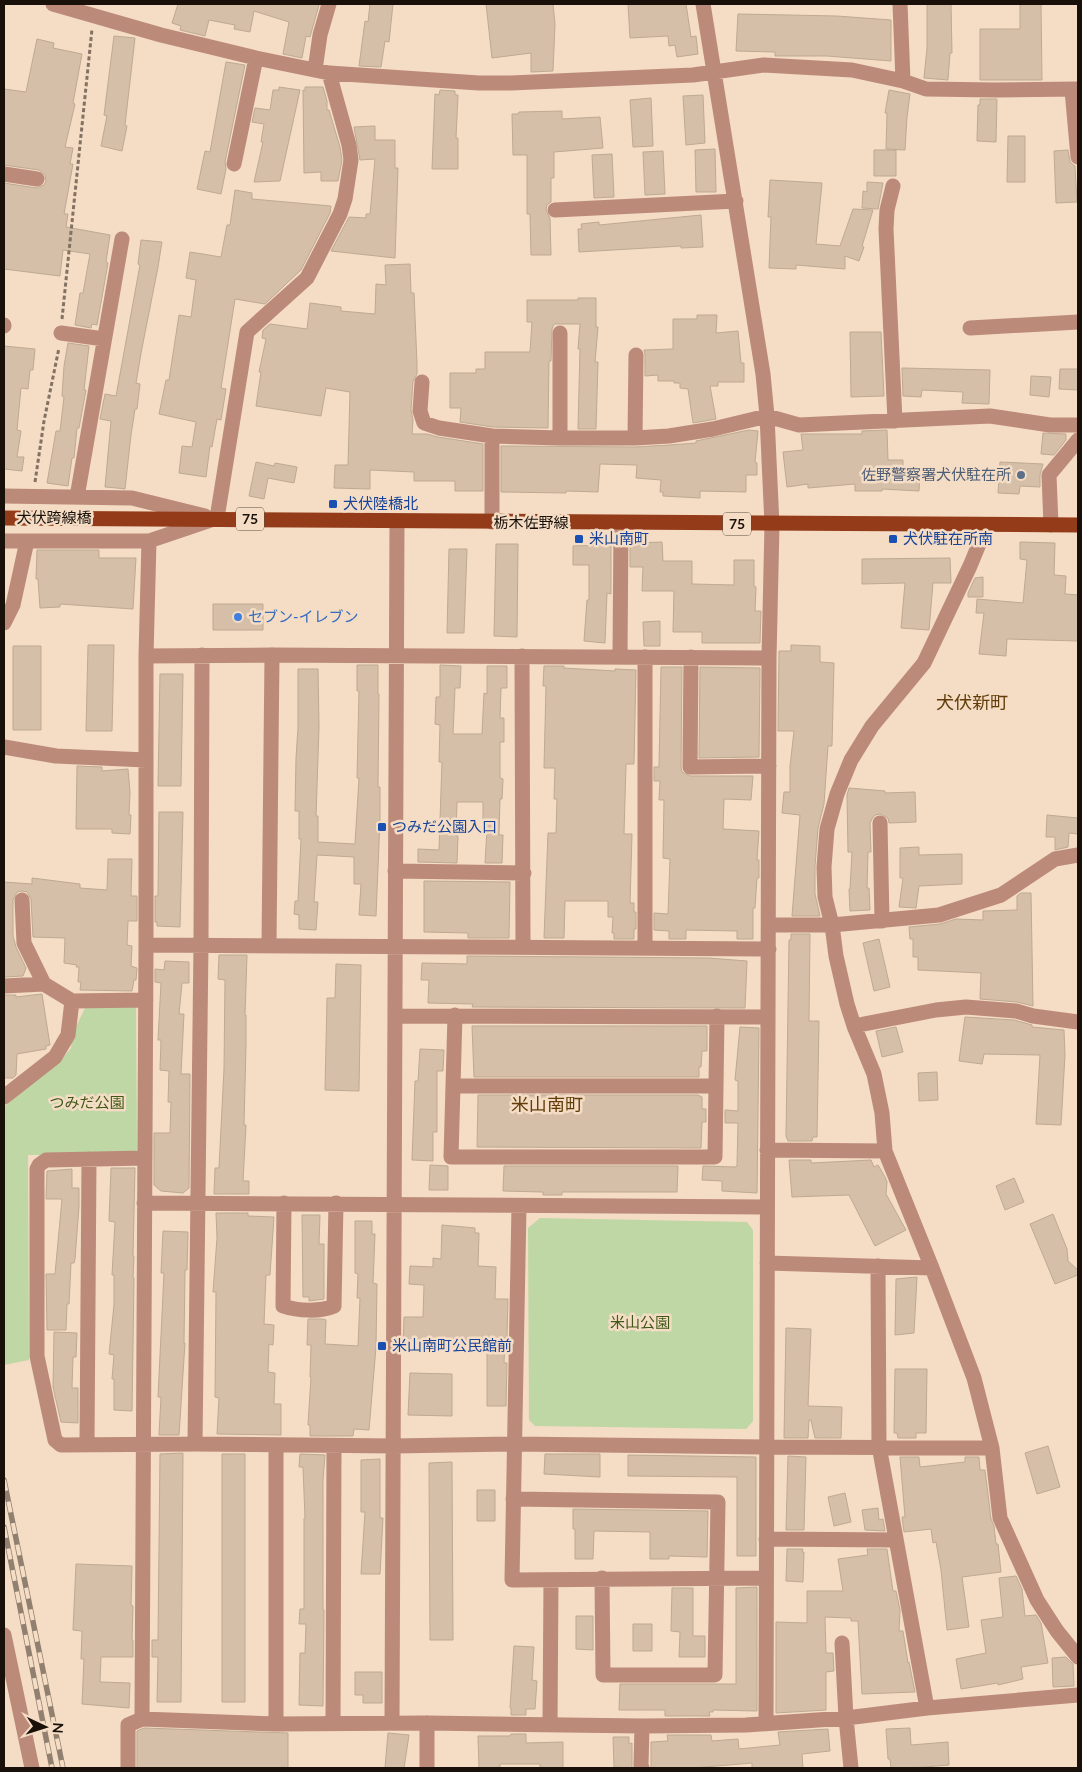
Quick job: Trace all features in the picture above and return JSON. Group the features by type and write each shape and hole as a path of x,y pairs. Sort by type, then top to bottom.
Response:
{"main road":[{"name":"犬伏跨線橋","path":"4,518 104,518"},
{"name":"栃木佐野線","path":"104,518 621,524 1078,525"}],"street":[{"path":"53,4 96,10 256,58 322,71 479,83 693,75 764,65 852,70 903,81 926,89 1075,90 1078,157"},
{"path":"217,518 247,332 307,278 340,214 345,199 351,160 349,145 322,71 320,36 329,4"},
{"path":"703,4 763,374 772,524 769,658 769,949 767,1017 766,1724"},
{"path":"900,4 903,81"},
{"path":"234,164 256,58"},
{"path":"4,174 37,180"},
{"path":"893,186 887,210 886,229 895,421"},
{"path":"555,210 736,201"},
{"path":"77,498 122,239"},
{"path":"970,328 1078,322"},
{"path":"61,333 104,339"},
{"path":"560,333 560,438"},
{"path":"635,438 636,355"},
{"path":"422,382 420,410 424,423 439,428 492,436 635,438 669,436 714,429 767,416 799,425 990,416 1050,426 1078,425"},
{"path":"492,436 492,522"},
{"path":"1050,525 1049,475 1078,440"},
{"path":"4,496 132,498 217,518"},
{"path":"4,541 149,541 217,518"},
{"path":"392,1723 397,522"},
{"path":"620,656 621,524"},
{"path":"986,525 970,566 924,663 872,726 851,760 837,794 827,829 824,867 825,897 832,925 842,984 854,1026 874,1074 882,1113 885,1151 974,1378 992,1448 1000,1518 1037,1600 1057,1631 1078,1658"},
{"path":"4,623 13,605 27,541"},
{"path":"142,1720 146,656 149,541"},
{"path":"195,1444 201,944 202,655"},
{"path":"269,944 272,655"},
{"path":"146,656 396,655 769,658"},
{"path":"522,656 524,946"},
{"path":"645,657 645,948"},
{"path":"691,657 690,767 769,766"},
{"path":"4,747 56,756 146,760"},
{"path":"880,823 882,921"},
{"path":"769,926 832,925 939,915 1000,895 1055,858 1078,855"},
{"path":"396,871 524,873"},
{"path":"22,900 24,943 44,984 72,1001 146,1000"},
{"path":"146,945 269,944 395,947 524,946 769,949"},
{"path":"4,986 44,984"},
{"path":"4,1097 55,1057 68,1035 72,1001"},
{"path":"854,1026 936,1010 966,1007 1016,1011 1033,1016 1078,1022"},
{"path":"455,1015 451,1156 460,1157 715,1157 717,1016"},
{"path":"395,1016 767,1017"},
{"path":"453,1086 716,1086"},
{"path":"767,1150 885,1151"},
{"path":"145,1158 46,1160 37,1168 37,1356 55,1440 61,1445 394,1446 515,1444 992,1448"},
{"path":"87,1445 89,1159"},
{"path":"144,1203 767,1207"},
{"path":"284,1203 283,1306 293,1309 327,1309 334,1306 336,1203"},
{"path":"519,1206 512,1580 766,1578"},
{"path":"767,1263 932,1268"},
{"path":"878,1266 879,1446 927,1708"},
{"path":"276,1446 276,1724"},
{"path":"333,1724 334,1446"},
{"path":"513,1499 718,1502 715,1675 603,1675 602,1578"},
{"path":"766,1539 896,1540"},
{"path":"550,1725 551,1580"},
{"path":"4,1635 32,1768"},
{"path":"842,1643 851,1768"},
{"path":"128,1768 128,1725 142,1720 276,1724 427,1723 642,1726 766,1724 1078,1695"},
{"path":"427,1723 427,1768"},
{"path":"642,1726 642,1768"}],"path":[{"path":"31,496 61,333 86,84 96,10"}],"green space":[{"name":"つみだ公園","path":"86,1006 136,1006 137,1150 132,1154 28,1155 29,1360 4,1365 4,1107 62,1059 71,1048 72,1035"},
{"name":"米山公園","path":"540,1218 747,1222 753,1230 753,1421 746,1429 535,1426 529,1420 528,1228"}],"building":[{"path":"178,4 319,5 310,37 306,36 302,58 283,54 289,22 254,11 250,32 234,29 235,25 209,20 205,36 180,30 181,26 172,23"},
{"path":"370,4 393,4 389,42 385,41 381,67 359,66 365,21 368,22"},
{"path":"486,4 553,4 555,24 553,71 531,72 531,53 492,58"},
{"path":"628,4 686,4 691,37 696,36 698,54 677,57 675,45 669,46 668,36 630,38"},
{"path":"927,4 951,4 952,53 950,53 948,80 924,78 927,48"},
{"path":"1020,4 1041,4 1042,80 980,80 980,29 1020,29"},
{"path":"738,14 837,16 891,20 891,61 827,56 775,56 775,52 736,51"},
{"path":"114,36 135,38 125,125 127,126 122,151 101,146 107,116 104,115"},
{"path":"37,39 54,43 53,48 82,54 73,103 75,104 65,147 73,148 70,164 73,164 64,214 68,214 66,227 110,235 106,262 108,263 97,325 92,324 91,328 75,325 80,293 83,293 90,254 63,250 60,276 4,269 4,183 36,188 44,185 46,181 45,175 39,170 4,165 4,89 26,92"},
{"path":"226,62 245,65 225,162 226,169 221,194 197,189 205,151 210,152"},
{"path":"279,87 300,90 280,181 254,182 263,142 261,142 264,124 252,122 255,108 270,110 273,90 279,90"},
{"path":"305,87 323,87 327,101 327,110 329,110 340,147 342,160 338,181 321,181 321,172 304,173 303,90 305,91"},
{"path":"440,90 455,91 455,95 458,95 456,138 458,138 458,169 432,169 435,94 439,95"},
{"path":"889,90 910,94 905,150 886,149 887,113 885,113"},
{"path":"703,95 705,143 686,145 683,96"},
{"path":"651,98 653,146 633,147 630,100"},
{"path":"980,99 997,99 996,142 977,141 978,105 980,105"},
{"path":"562,111 562,119 600,117 603,148 554,152 554,178 551,178 551,202 547,205 546,210 550,218 551,255 531,255 530,214 527,214 527,155 513,155 512,114 518,114 519,112"},
{"path":"375,126 375,140 395,140 395,168 398,168 395,258 331,251 349,217 366,218 366,214 370,214 375,159 360,160 354,127"},
{"path":"1008,136 1025,136 1025,182 1007,182"},
{"path":"715,149 716,192 696,192 695,150"},
{"path":"874,150 896,150 896,176 874,176"},
{"path":"1068,150 1070,162 1075,166 1077,202 1056,203 1054,151"},
{"path":"663,151 665,194 645,195 643,152"},
{"path":"612,154 614,197 594,198 592,155"},
{"path":"770,180 822,183 816,244 840,246 853,209 873,210 859,261 845,256 845,269 796,265 796,269 769,268 771,217 768,217"},
{"path":"867,182 883,183 878,209 862,208 863,191 867,192"},
{"path":"235,190 252,193 252,199 331,206 330,213 301,270 265,304 235,299 221,388 226,389 221,420 217,419 212,447 210,446 206,477 179,473 182,446 192,447 196,422 159,414 166,380 169,380 179,315 191,317 196,280 186,278 190,252 221,257 227,225 230,225"},
{"path":"701,215 703,247 681,248 681,246 579,252 578,229 582,229 581,224 599,222 599,225"},
{"path":"141,240 162,242 136,383 140,384 131,435 125,489 105,487 111,421 100,419 105,394 116,396 140,265 138,264"},
{"path":"410,264 411,293 414,293 417,363 417,374 413,381 412,434 427,434 483,444 483,491 455,491 455,481 414,481 414,472 370,470 370,489 334,488 335,465 348,465 350,392 326,388 321,416 256,406 261,372 259,372 266,339 262,338 263,330 270,324 307,329 310,303 341,307 341,311 375,314 376,284 386,285 385,265"},
{"path":"578,298 596,298 596,327 598,327 595,362 598,362 596,429 578,429 580,349 578,349 580,324 554,324 552,329 551,361 549,361 548,428 493,427 460,422 461,408 450,408 450,373 476,373 476,369 485,369 485,352 530,352 532,322 527,322 527,300 578,300"},
{"path":"697,315 717,315 716,333 738,331 741,363 744,363 744,382 718,382 718,386 710,386 716,419 693,423 688,389 680,388 680,383 674,383 674,381 658,381 658,375 645,376 644,350 673,349 673,319 697,319"},
{"path":"850,332 881,332 884,396 851,397"},
{"path":"68,343 89,346 84,390 86,390 79,428 77,428 74,458 72,458 68,486 47,483 56,431 60,431 64,397 62,396 64,366"},
{"path":"4,346 35,349 33,370 30,370 28,389 21,388 17,430 21,431 17,457 24,457 22,471 4,469"},
{"path":"902,368 990,370 989,404 962,403 963,392 922,390 921,397 903,396"},
{"path":"1060,369 1078,369 1078,390 1059,389"},
{"path":"1031,376 1051,377 1049,397 1030,395"},
{"path":"749,430 758,431 755,462 757,463 757,475 746,475 746,492 700,491 700,498 663,496 663,492 660,492 661,480 636,478 637,465 600,464 598,492 501,492 501,446 635,447 670,445 696,443 696,441"},
{"path":"887,430 888,460 903,460 903,472 920,473 919,491 882,489 882,491 855,491 855,484 808,488 808,484 787,487 783,452 803,450 801,434 862,434 862,431"},
{"path":"1043,433 1066,434 1066,440 1054,455 1041,454"},
{"path":"256,462 274,466 275,463 297,467 294,483 268,478 264,499 249,496"},
{"name":"佐野警察署犬伏駐在所","path":"1000,462 1043,464 1040,475 1040,487 1020,486 1019,494 998,493"},
{"path":"662,542 663,561 692,561 692,584 734,585 734,560 754,560 755,611 761,611 760,643 702,643 702,632 673,632 674,591 642,591 643,567 630,567 630,545 633,545 633,543"},
{"path":"1020,542 1055,543 1054,575 1066,576 1065,594 1078,595 1078,641 1007,639 1006,656 979,654 984,613 976,613 977,599 1023,603 1027,560 1020,559"},
{"path":"496,544 518,544 517,637 494,636"},
{"path":"611,545 611,594 607,593 605,643 584,641 587,600 589,600 589,565 573,565 573,546"},
{"path":"449,549 467,549 464,633 447,633"},
{"path":"37,550 99,550 99,558 136,558 133,609 60,604 60,607 40,608 38,579 36,579"},
{"path":"950,558 951,583 933,583 929,630 901,628 905,583 862,584 862,559"},
{"path":"983,577 983,597 968,597 975,578"},
{"name":"セブン-イレブン","path":"213,604 263,604 263,630 213,630"},
{"path":"660,621 660,646 644,646 643,622"},
{"path":"88,645 114,645 112,731 86,731"},
{"path":"791,645 820,646 820,662 834,663 832,746 828,746 824,804 818,828 815,866 815,894 820,916 792,916 800,815 782,813 784,792 790,792 790,766 794,731 778,731 779,651 791,651"},
{"path":"13,646 41,646 41,730 13,730"},
{"path":"357,665 378,665 378,787 380,787 380,819 376,916 359,915 361,884 354,884 354,857 317,855 314,902 318,902 316,930 299,929 299,915 294,914 295,901 298,901 301,839 299,839 299,811 295,811 298,669 318,669 319,727 316,816 318,816 318,842 355,844 359,778 357,778 359,691 357,691"},
{"path":"440,665 461,666 460,688 455,688 453,734 482,734 484,693 487,694 487,666 507,666 507,688 501,688 500,718 504,718 504,742 500,742 500,778 503,779 502,799 500,799 499,835 503,835 502,863 485,863 487,829 483,829 483,802 457,802 457,863 418,862 418,849 439,850 442,762 439,762 440,725 435,724 436,697 440,697"},
{"path":"544,666 615,671 615,669 636,670 634,764 626,764 624,834 632,834 630,903 634,903 634,912 636,912 634,939 614,939 614,933 612,933 613,917 608,917 608,901 565,901 564,938 544,938 548,833 556,833 557,799 554,799 555,768 544,768 546,686 543,686"},
{"path":"661,667 682,667 682,772 690,776 753,776 751,800 724,799 723,829 759,831 757,860 759,860 759,878 757,878 755,908 753,908 753,939 737,939 737,931 686,930 686,939 669,939 669,931 654,930 654,913 668,914 670,859 663,858 664,800 659,800 660,781 654,781 654,767 659,767"},
{"path":"700,667 760,668 759,757 699,758"},
{"path":"160,674 183,674 181,786 158,786"},
{"path":"77,766 102,767 102,771 128,769 129,815 131,815 130,834 112,833 112,829 76,829"},
{"path":"849,788 885,791 885,793 915,792 916,822 889,823 888,818 880,814 875,815 870,823 871,852 868,852 867,888 869,888 870,910 850,911 849,889 852,852 848,852 847,795"},
{"path":"159,812 183,812 180,927 157,926 157,922 155,922 155,896 158,896"},
{"path":"1047,815 1078,818 1078,834 1069,833 1068,847 1055,850 1055,837 1046,837"},
{"path":"919,847 919,855 962,854 962,884 919,886 916,908 899,907 903,878 900,878 900,848"},
{"path":"108,859 132,859 131,896 137,896 137,921 128,921 127,945 132,946 131,966 137,968 136,980 134,980 132,991 80,990 81,982 78,982 79,967 64,963 65,938 33,937 31,899 27,892 22,891 17,892 13,900 13,936 26,968 23,976 4,977 4,882 32,884 32,878 80,884 80,888 107,890"},
{"path":"424,881 510,882 509,938 468,938 468,933 424,932"},
{"path":"1021,893 1031,893 1033,1006 1017,1002 980,999 981,973 918,970 918,957 913,957 913,939 910,939 909,927 940,924 956,919 983,920 983,911 1017,910 1017,896"},
{"path":"791,934 810,934 809,1021 819,1021 817,1137 813,1137 812,1141 788,1141 786,1136 789,940 791,940"},
{"path":"879,939 890,987 874,991 863,943"},
{"path":"219,955 247,955 244,1125 246,1125 243,1181 249,1181 249,1194 214,1194 215,1168 219,1168 224,1069 225,980 218,979"},
{"path":"467,956 709,958 747,961 745,1008 472,1007 473,1004 428,1003 429,980 421,980 422,963 467,964"},
{"path":"165,961 189,962 189,983 182,983 179,1014 184,1014 181,1074 190,1074 189,1188 183,1193 161,1191 154,1185 154,1133 170,1133 169,1071 160,1070 161,1040 158,1040 161,983 155,982 155,969 164,970"},
{"path":"336,964 361,965 359,1091 325,1090 327,998 335,998"},
{"path":"42,994 50,1045 46,1046 46,1049 17,1054 16,1075 13,1078 4,1078 4,995 16,995 16,997"},
{"path":"965,1017 1014,1020 1032,1025 1032,1027 1064,1030 1065,1055 1061,1125 1036,1124 1040,1055 984,1054 982,1064 959,1061"},
{"path":"472,1026 707,1026 707,1051 702,1051 699,1077 474,1077"},
{"path":"740,1027 759,1028 757,1193 722,1191 722,1181 702,1180 703,1166 736,1167 737,1165 738,1123 725,1123 725,1110 738,1111 738,1081 735,1080"},
{"path":"896,1027 903,1052 882,1057 876,1031"},
{"path":"420,1049 444,1050 443,1071 437,1071 437,1132 433,1132 433,1161 412,1160 415,1081 418,1081"},
{"path":"937,1072 938,1100 919,1101 918,1073"},
{"path":"478,1095 698,1095 702,1097 702,1109 706,1109 706,1122 702,1122 701,1148 477,1147"},
{"path":"789,1160 811,1160 811,1163 871,1160 874,1167 878,1165 885,1177 887,1182 886,1194 906,1230 875,1246 849,1195 792,1197"},
{"path":"430,1165 448,1166 448,1190 429,1190"},
{"path":"504,1166 678,1166 677,1192 562,1192 562,1195 543,1195 543,1192 503,1191"},
{"path":"111,1168 135,1168 132,1411 114,1410 114,1379 112,1379 114,1355 109,1354 114,1305 114,1275 112,1275 115,1222 109,1221"},
{"path":"72,1169 72,1188 79,1188 79,1206 75,1259 74,1263 71,1263 66,1330 47,1330 46,1274 55,1274 62,1199 46,1199 47,1171"},
{"path":"1014,1178 1024,1202 1005,1210 996,1186"},
{"path":"216,1213 248,1213 248,1216 274,1217 270,1275 266,1275 264,1324 274,1325 273,1345 269,1344 268,1372 275,1373 274,1404 281,1404 281,1435 217,1434 219,1398 215,1397 216,1292 213,1292 217,1238"},
{"path":"1053,1214 1067,1249 1068,1261 1078,1270 1078,1275 1055,1284 1030,1224"},
{"path":"302,1215 320,1215 319,1244 324,1244 324,1299 309,1301 309,1297 303,1297"},
{"path":"355,1221 372,1221 372,1234 375,1234 373,1283 377,1284 376,1347 369,1430 354,1429 353,1436 310,1436 310,1425 308,1425 311,1345 307,1345 308,1319 326,1320 325,1344 358,1346 360,1298 357,1298 358,1274 355,1273"},
{"path":"442,1225 475,1228 475,1233 479,1233 478,1266 496,1267 495,1299 508,1299 504,1363 507,1363 506,1406 487,1406 487,1346 425,1345 425,1348 403,1347 404,1317 423,1317 424,1285 409,1284 410,1266 433,1267 433,1258 441,1259"},
{"path":"163,1231 188,1232 187,1270 185,1270 185,1343 179,1435 159,1435 161,1397 158,1397 164,1273 161,1273"},
{"path":"917,1277 914,1333 895,1335 896,1279"},
{"path":"786,1328 811,1329 808,1406 842,1407 841,1438 815,1438 811,1420 809,1420 808,1438 784,1438"},
{"path":"54,1332 77,1333 76,1357 73,1357 72,1388 78,1388 78,1423 61,1422 53,1387"},
{"path":"895,1369 927,1369 926,1433 916,1433 916,1438 898,1438 897,1433 894,1433"},
{"path":"410,1373 452,1374 452,1416 408,1415"},
{"path":"1048,1446 1060,1487 1037,1494 1025,1453"},
{"path":"183,1453 181,1702 157,1702 158,1657 152,1657 152,1640 158,1640 160,1454"},
{"path":"222,1454 245,1454 245,1702 222,1702"},
{"path":"300,1454 325,1455 323,1480 323,1706 299,1705 300,1653 305,1653 306,1624 299,1624 300,1609 304,1609 305,1518 303,1467 299,1467"},
{"path":"545,1454 600,1454 600,1477 544,1474"},
{"path":"628,1455 756,1457 756,1556 737,1556 737,1477 628,1476"},
{"path":"788,1456 806,1457 804,1530 786,1530"},
{"path":"900,1457 919,1457 920,1467 965,1462 965,1457 979,1457 980,1470 985,1470 991,1519 994,1526 996,1544 998,1544 1001,1572 962,1577 969,1627 947,1630 941,1570 936,1542 933,1543 931,1529 904,1532 902,1517 905,1517"},
{"path":"380,1459 380,1518 383,1518 380,1574 361,1574 365,1512 361,1512 361,1460"},
{"path":"452,1462 453,1640 430,1640 429,1463"},
{"path":"477,1490 495,1490 495,1521 477,1521"},
{"path":"845,1493 851,1522 834,1526 828,1497"},
{"path":"878,1508 879,1520 883,1519 885,1531 865,1530 862,1510"},
{"path":"573,1509 708,1511 707,1557 669,1556 669,1559 650,1559 650,1532 594,1531 593,1559 575,1559"},
{"path":"787,1549 803,1549 803,1582 786,1581"},
{"path":"867,1549 887,1549 893,1591 896,1591 900,1610 899,1631 903,1631 915,1692 862,1694 858,1621 851,1621 851,1618 825,1617 826,1653 833,1653 834,1671 826,1672 826,1710 776,1713 776,1622 807,1623 807,1591 843,1591 838,1559 868,1555"},
{"path":"76,1564 132,1566 133,1657 101,1657 100,1682 130,1683 129,1708 82,1704 84,1659 81,1659 82,1631 73,1630"},
{"path":"1016,1576 1022,1589 1025,1616 1036,1615 1041,1623 1048,1663 1021,1667 1023,1679 998,1685 998,1683 961,1689 956,1659 986,1653 981,1620 1003,1617 999,1578"},
{"path":"757,1587 757,1711 713,1710 713,1712 709,1712 710,1716 665,1716 665,1710 619,1710 620,1684 736,1684 736,1588"},
{"path":"672,1588 693,1588 693,1636 705,1636 705,1657 679,1657 680,1632 671,1631"},
{"path":"576,1616 593,1616 593,1650 576,1649"},
{"path":"633,1624 652,1624 652,1651 633,1651"},
{"path":"514,1646 534,1647 532,1680 537,1681 535,1709 526,1709 526,1715 511,1715"},
{"path":"1066,1657 1073,1664 1074,1686 1053,1687 1052,1658"},
{"path":"355,1672 382,1672 382,1703 363,1703 363,1695 355,1695"},
{"path":"144,1728 288,1733 288,1768 137,1768 137,1731"},
{"path":"910,1728 911,1745 948,1742 949,1765 891,1768 890,1759 888,1759 886,1729"},
{"path":"828,1729 830,1751 802,1754 803,1768 752,1768 752,1763 693,1768 651,1768 651,1742 668,1741 667,1735 711,1735 712,1741 738,1739 739,1749 780,1745 778,1732"},
{"path":"388,1733 409,1735 404,1768 385,1768"},
{"path":"511,1734 526,1734 526,1743 563,1742 563,1768 540,1768 540,1764 500,1764 500,1768 479,1768 478,1736 510,1736"},
{"path":"613,1737 629,1737 629,1744 632,1743 632,1768 614,1767"}],"railway":[{"path":"4,1480 63,1768"},
{"path":"4,1527 52,1768"}],"place":[{"name":"佐野警察署犬伏駐在所","path":"1021,475"},
{"name":"犬伏陸橋北","path":"333,504"},
{"name":"米山南町","path":"579,539"},
{"name":"犬伏駐在所南","path":"893,539"},
{"name":"セブン-イレブン","path":"238,617"},
{"name":"つみだ公園入口","path":"382,827"},
{"name":"米山南町公民館前","path":"382,1346"}],"district":[{"name":"犬伏新町","path":"972,703"},
{"name":"米山南町","path":"547,1105"}]}
